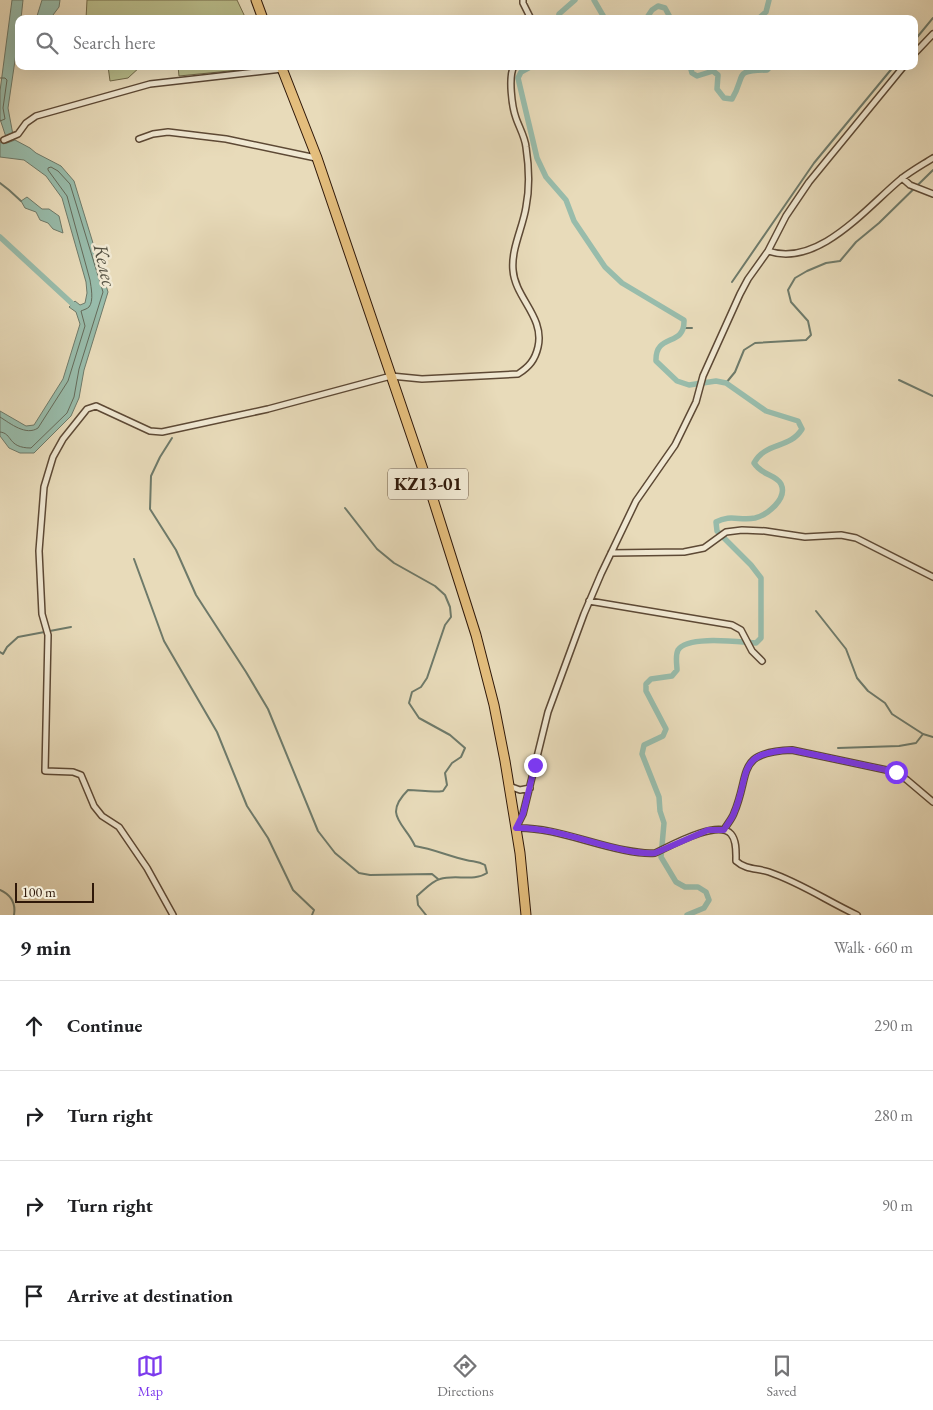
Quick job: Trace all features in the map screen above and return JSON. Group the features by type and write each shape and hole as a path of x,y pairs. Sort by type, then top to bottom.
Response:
{"highway":[{"path":"256,0 262,15"},
{"name":"KZ13-01","path":"283,70 317,158 392,376 476,635 494,705 509,786 526,915"}],"street":[{"path":"523,0 529,15"},
{"path":"918,50 933,34"},
{"path":"4,140 18,134 26,123 36,116 150,84 266,70"},
{"path":"173,915 146,868 119,828 102,816 94,806 81,775 73,772 45,771 48,635 42,614 39,551 44,487 53,458 63,439 88,409 96,406 150,431 162,432 268,409 392,376 422,379 518,374 528,368 535,357 539,340 538,326 513,279 512,266 526,208 529,176 526,144 515,115 510,78 513,70"},
{"path":"857,915 808,889 768,872 742,866 736,861 735,842 731,834 724,830 708,830 655,853 646,854 600,846 534,828 516,828 523,814 548,712 590,601 636,501 675,444 696,402 703,376 740,294 768,251 786,216 809,182 901,70"},
{"path":"139,139 153,134 168,132 226,139 317,158"},
{"path":"768,251 781,255 809,251 844,230 902,178 933,158"},
{"path":"902,178 910,185 933,194"},
{"path":"611,554 684,552 704,548 726,532 742,530 766,531 804,537 841,535 856,538 933,577"},
{"path":"590,601 732,625 741,630 752,652 762,661"},
{"path":"724,830 734,813 747,767 753,759 775,751 792,750 896,772 933,802"},
{"path":"509,786 520,790 530,788"}],"shaded area":[{"path":"87,0 237,0 244,15 86,15"},
{"path":"109,70 137,70 128,78 110,81"},
{"path":"178,70 239,70 179,76"}],"water":[{"path":"12,0 23,0 21,15 15,15 15,60 8,108 13,135 6,137 0,119 0,91"},
{"path":"42,0 60,0 59,7 53,15 37,15"},
{"name":"Келес","path":"15,140 61,166 74,181 108,292 84,370 79,398 71,416 34,453 20,453 9,448 0,436 0,411 26,426 34,425 63,379 80,324 76,312 69,307 75,301 80,305 85,303 87,293 86,282 62,198 46,176 24,160 0,157 0,142 7,143"},
{"path":"27,197 42,209 49,209 59,216 63,233 40,220 36,212 25,208 21,201"}],"waterway":[{"path":"559,15 575,0"},
{"path":"594,0 603,15"},
{"path":"763,15 766,12 769,0"},
{"path":"649,15 658,6 665,8 669,15"},
{"path":"918,36 933,18"},
{"path":"525,70 521,72 518,78 537,158 546,177 566,200 574,221 605,267 622,283 684,320 683,329 680,334 660,346 656,361 677,381 689,385 716,381 726,383 766,411 798,421 802,429 791,440 764,452 754,463 761,470 776,478 781,484 782,495 775,506 765,514 755,518 726,518 716,522 717,531 751,565 761,578 761,638 756,643 702,641 683,645 677,652 677,670 672,676 651,679 646,684 646,691 666,729 663,736 644,745 642,754 659,797 660,811 664,823 661,857 676,882 685,887 698,887 706,892 709,900 704,908 687,915"},
{"path":"691,70 697,76 713,71 718,75 717,89 724,98 732,99 744,73 767,70"},
{"path":"732,282 814,163 891,70"},
{"path":"726,383 735,372 744,350 755,343 806,340 811,335 808,321 791,302 788,290 795,278 826,263 840,261 856,242 879,223 933,170"},
{"path":"0,183 21,201"},
{"path":"0,237 78,309"},
{"path":"685,328 692,328"},
{"path":"899,380 933,396"},
{"path":"172,438 151,476 150,509 176,550 196,595 268,709 318,831 335,853 359,873 370,875 432,874 438,879"},
{"path":"345,508 377,549 394,563 435,586 445,595 450,607 451,617 445,625 427,678 421,687 412,692 409,703 419,718 450,735 465,748 461,757 452,763 445,773 447,785 443,791 408,790 400,799 396,813 415,846 480,863 485,865 487,873 470,878 446,878 431,884 417,896 418,905 426,915"},
{"path":"134,559 164,641 217,732 247,806 268,838 293,890 314,910 312,915"},
{"path":"816,611 846,649 857,678 868,691 885,703 892,714 923,734 933,737"},
{"path":"0,652 3,654 7,647 18,637 71,627"},
{"path":"838,748 899,746 916,743 923,734"},
{"path":"0,890 12,900 14,915"}],"route":[{"path":"535,765 523,814 516,828 534,828 600,846 646,854 655,853 708,830 724,830 734,813 747,767 753,759 775,751 792,750 896,772"}]}
